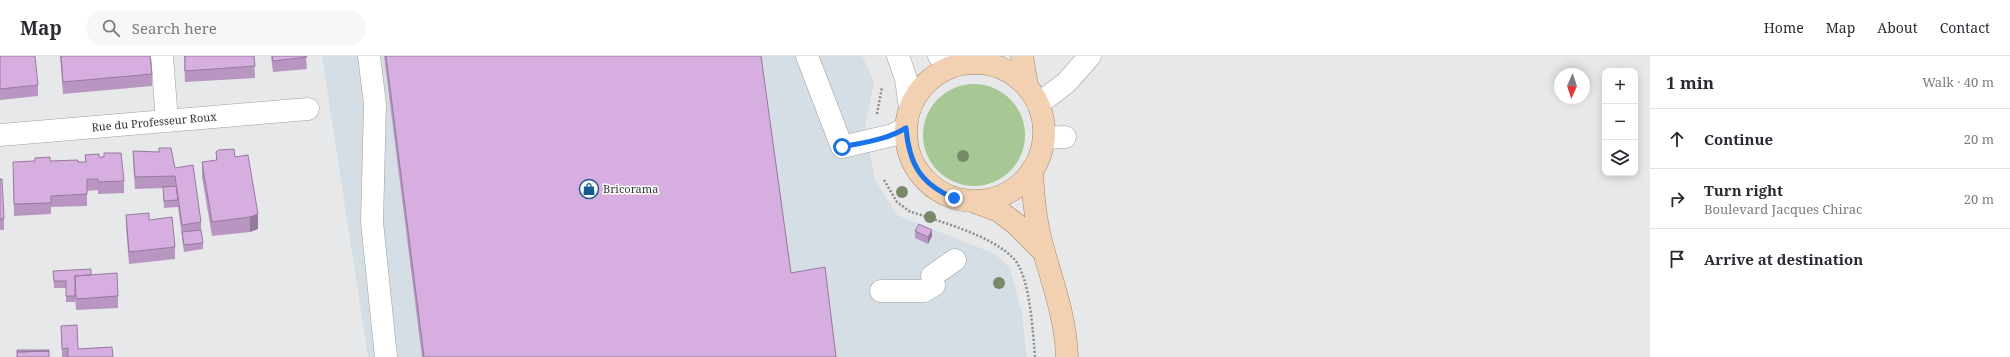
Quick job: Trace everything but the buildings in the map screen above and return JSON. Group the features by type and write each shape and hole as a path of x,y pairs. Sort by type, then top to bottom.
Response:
{"main road":[{"path":"972,201 989,200 1006,194 1021,184 1054,137 1043,120 1033,95 1022,56"},
{"path":"1033,95 1013,74 1001,67 976,61 942,71 926,83 915,97 908,118 908,148 912,162 920,174 941,192 954,198 972,201 999,211 1016,224 1043,251"},
{"path":"1032,170 1034,202 1043,251 1058,299 1067,357"}],"street":[{"path":"162,56 167,121"},
{"path":"369,56 375,104 372,222 386,357"},
{"path":"807,56 842,147 886,138 908,118 906,79 898,56"},
{"path":"939,56 976,61"},
{"path":"1033,95 1066,83 1090,56"},
{"name":"Rue du Professeur Roux","path":"0,135 308,109"},
{"path":"881,292 924,291 933,280 955,260"}],"path":[{"path":"877,117 882,81"}],"shaded area":[{"name":"Bricorama","path":"322,56 862,56 874,82 865,128 875,180 897,215 995,254 1010,268 1022,314 1027,357 368,357"}],"green space":[{"path":"974,84 993,88 1010,99 1021,116 1025,135 1021,154 1010,171 993,182 974,186 955,182 938,171 927,154 923,135 927,116 938,99 955,88"}],"place":[{"name":"Bricorama","path":"589,189"}],"route":[{"path":"842,147 878,140 893,135 906,128 908,148 912,162 920,174 941,192 954,198"}]}
